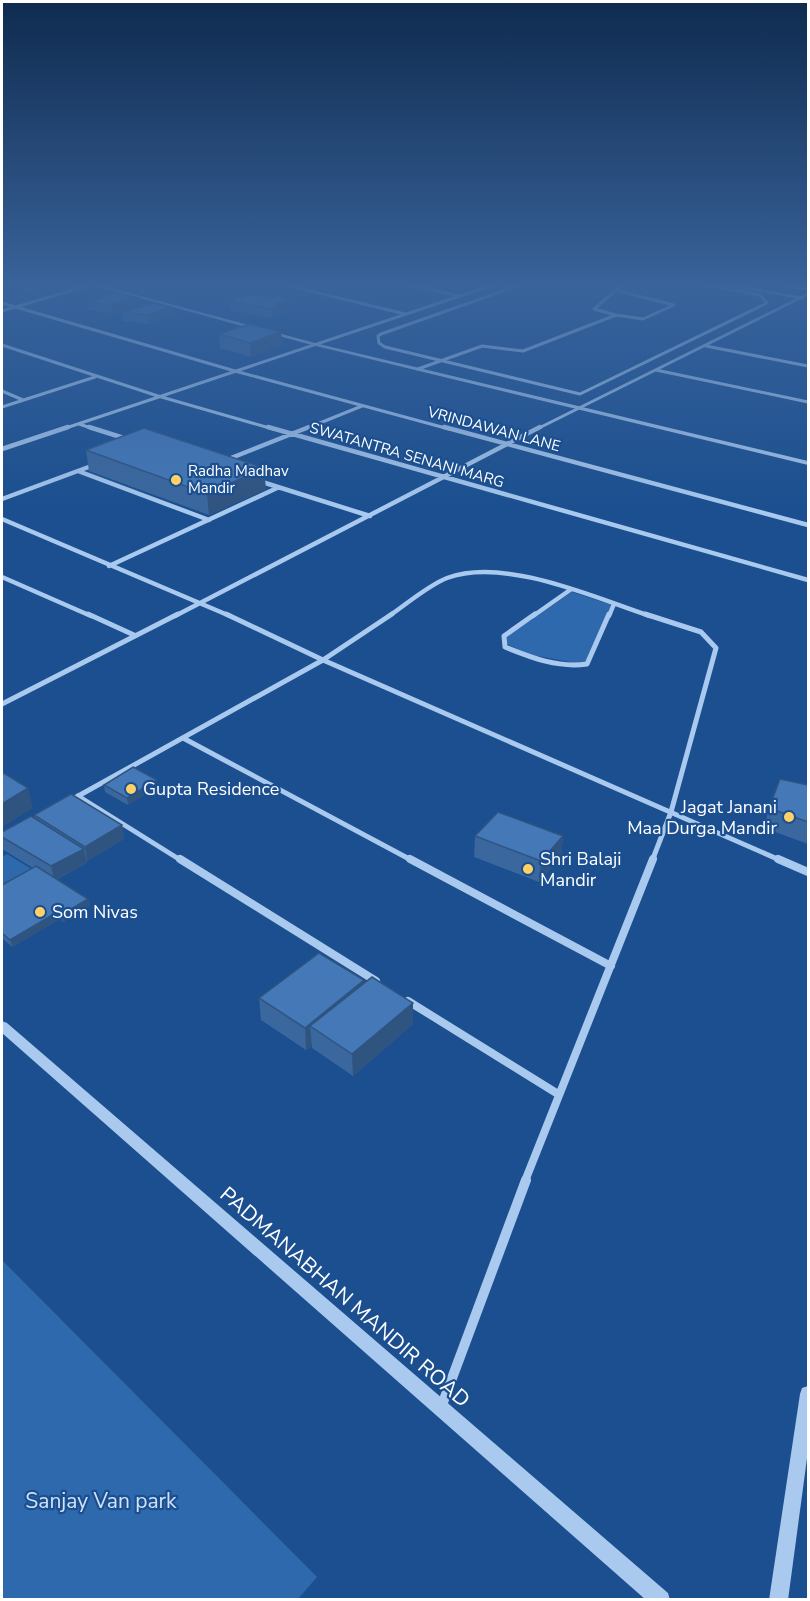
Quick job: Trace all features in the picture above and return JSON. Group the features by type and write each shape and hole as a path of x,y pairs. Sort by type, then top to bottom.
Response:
{"street":[{"name":"SWATANTRA SENANI MARG","path":"46,360 158,396 808,580"},
{"name":"VRINDAWAN LANE","path":"199,360 808,525"},
{"path":"2,448 266,360"},
{"path":"379,360 808,457"},
{"path":"398,360 808,463"},
{"path":"418,369 440,360 579,394 650,360"},
{"path":"2,704 370,516 504,444 676,360"},
{"path":"777,360 808,366"},
{"path":"655,370 808,402"},
{"path":"2,407 95,376"},
{"path":"2,391 24,400"},
{"path":"222,462 363,405"},
{"path":"78,423 138,442"},
{"path":"2,499 98,464"},
{"path":"78,471 209,520"},
{"path":"256,480 370,516"},
{"path":"109,566 278,488"},
{"path":"2,519 109,566 201,602 323,660 808,872"},
{"path":"68,801 323,660 444,579 456,575 494,572 520,574 701,632 716,648 670,812 612,966 558,1094 441,1408"},
{"path":"2,577 134,635"},
{"path":"570,590 504,636 506,647 526,656 570,666 587,664 614,604"},
{"path":"183,738 612,966"},
{"path":"78,796 388,988"},
{"path":"398,994 558,1094"},
{"name":"PADMANABHAN MANDIR ROAD","path":"2,1026 661,1599"},
{"path":"778,1599 808,1394"}],"green space":[{"path":"572,592 612,605 585,662 580,664 528,654 507,644 507,636"},
{"path":"7,854 38,873 2,893 2,857"},
{"name":"Sanjay Van park","path":"2,1260 317,1577 298,1599 2,1599"}],"building":[{"path":"144,428 264,468 207,494 86,450"},
{"path":"133,767 157,780 127,798 104,785"},
{"path":"2,772 28,788 2,804"},
{"path":"780,779 808,785 808,822 769,808"},
{"path":"71,794 122,825 85,847 34,815"},
{"path":"498,812 563,836 541,861 475,836"},
{"path":"31,816 84,849 51,866 2,837 2,832"},
{"name":"Som Nivas","path":"36,866 88,899 61,915 59,911 10,940 2,933 2,885"},
{"path":"319,953 364,980 305,1028 259,998"},
{"path":"372,977 413,1003 352,1054 310,1026"}],"place":[{"name":"Radha Madhav Mandir","path":"176,480"},
{"name":"Gupta Residence","path":"131,789"},
{"name":"Jagat Janani Maa Durga Mandir","path":"789,817"},
{"name":"Shri Balaji Mandir","path":"528,869"},
{"name":"Som Nivas","path":"40,912"}]}
